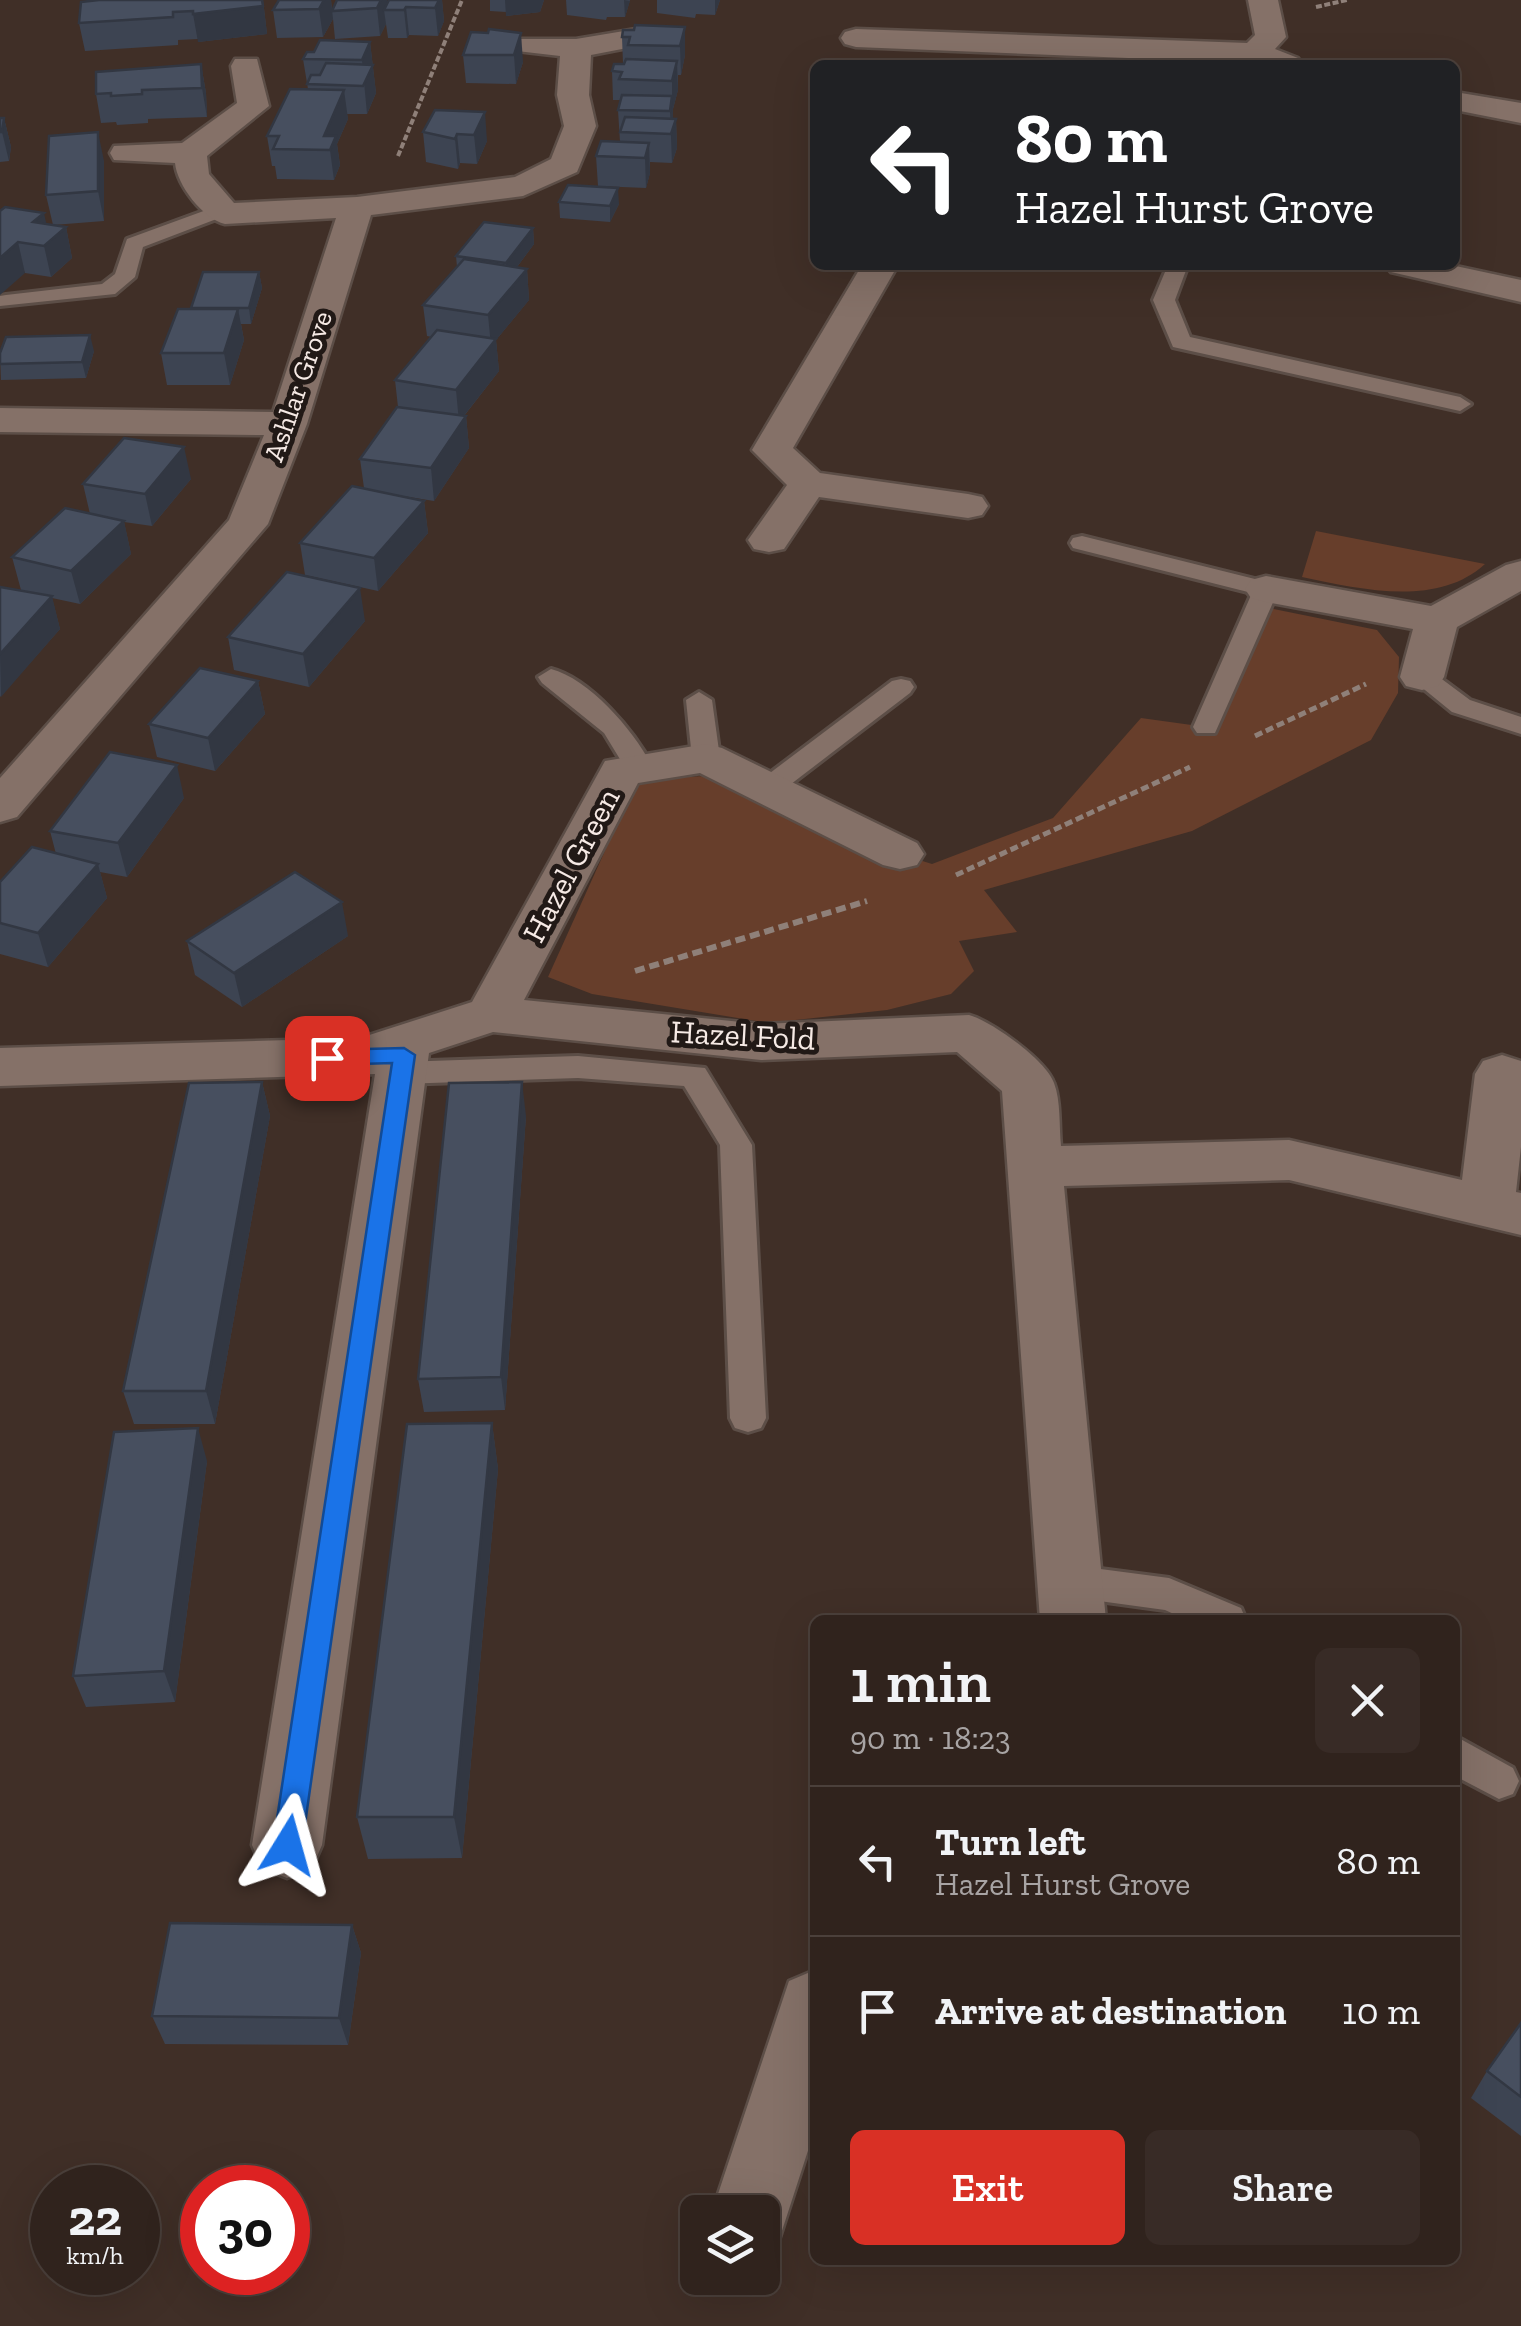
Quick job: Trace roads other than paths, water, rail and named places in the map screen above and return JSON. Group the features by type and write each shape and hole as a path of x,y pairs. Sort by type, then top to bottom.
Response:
{"street":[{"path":"1254,52 1271,37 1262,0"},
{"path":"528,45 576,48 642,38"},
{"path":"856,38 1254,52 1274,60"},
{"path":"190,153 193,176 226,214 368,206 523,186 565,165 580,126 573,94 576,48"},
{"path":"126,154 190,153 252,106 246,66"},
{"path":"1460,102 1521,113"},
{"name":"Ashlar Grove","path":"0,807 248,524 368,206"},
{"path":"877,270 772,450 808,484 968,506"},
{"path":"1426,270 1521,291"},
{"path":"0,420 288,424"},
{"path":"769,540 808,484"},
{"path":"1266,589 1437,620 1521,574"},
{"path":"1422,676 1437,620"},
{"path":"706,758 900,854"},
{"name":"Hazel Green","path":"490,1014 621,771 706,758"},
{"name":"Hazel Fold","path":"0,1067 382,1065 490,1014 761,1042 969,1034 1028,1084 1071,1601"},
{"path":"288,1845 382,1065"},
{"path":"1035,1167 1289,1160 1504,1210 1502,1074"},
{"path":"758,2195 803,2092 810,2042"}],"lane":[{"path":"6,300 108,290 126,277 134,243 220,211"},
{"path":"1176,270 1164,300 1180,342 1460,404"},
{"path":"1082,544 1266,589 1206,727"},
{"path":"1422,676 1460,706 1521,726"},
{"path":"551,677 611,723 630,746 639,768"},
{"path":"768,788 901,687"},
{"path":"699,700 706,758"},
{"path":"382,1065 578,1066 694,1076 736,1145 748,1418"},
{"path":"1071,1601 1169,1594 1216,1615"},
{"path":"1460,1757 1499,1781"}]}
